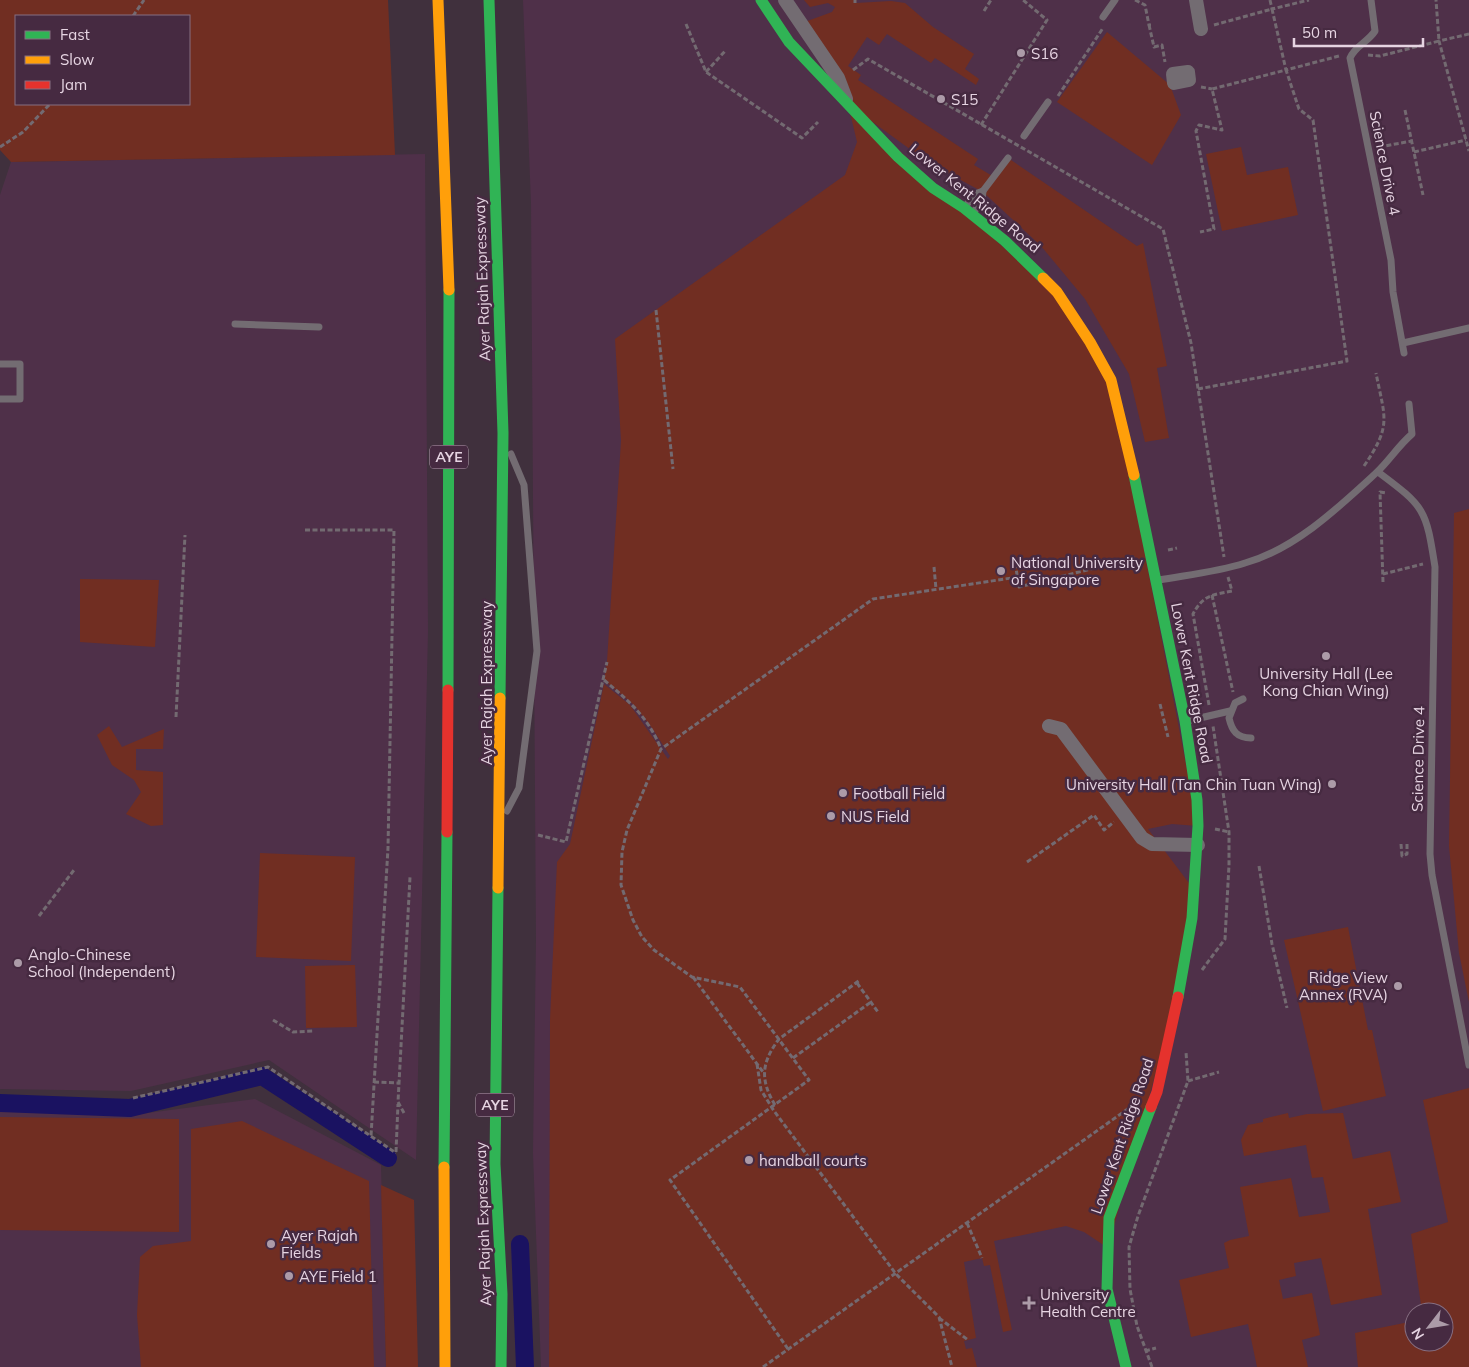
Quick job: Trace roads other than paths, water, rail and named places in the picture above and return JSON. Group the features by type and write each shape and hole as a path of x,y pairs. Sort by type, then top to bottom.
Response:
{"main road":[{"name":"AYE","path":"438,0 449,278 449,689 442,1157 445,1367"},
{"name":"Ayer Rajah Expressway","path":"489,0 503,433 495,1164 502,1294 501,1367"},
{"name":"Lower Kent Ridge Road","path":"761,0 789,42 898,157 933,188 968,211 1031,264 1057,292 1090,342 1111,380 1143,511 1185,721 1197,800 1198,845 1189,936 1175,1017 1157,1092 1109,1218 1107,1289 1126,1367"}],"street":[{"name":"Lower Kent Ridge Road","path":"785,0 838,78 848,104"},
{"path":"1196,0 1201,29"},
{"path":"1048,726 1061,729 1142,838 1152,844 1198,845"}],"lane":[{"path":"1104,20 1115,0"},
{"name":"Science Drive 4","path":"1371,0 1375,31 1370,38 1354,50 1350,58 1391,260 1393,292 1404,353"},
{"path":"1024,136 1050,103"},
{"path":"968,211 975,194 983,192 1008,158"},
{"path":"235,324 319,327"},
{"path":"1403,343 1469,328"},
{"path":"0,364 20,364 20,399 0,399"},
{"path":"1156,581 1246,563 1273,551 1314,527 1378,472 1400,444 1412,434 1409,404"},
{"path":"499,824 519,788 537,651 524,485 503,433"},
{"name":"Science Drive 4","path":"1378,472 1414,498 1424,514 1431,540 1435,567 1430,854 1432,875 1469,1065"},
{"path":"1243,699 1235,703 1230,711 1229,718 1235,734 1242,738 1251,738"},
{"path":"1185,721 1230,711"}],"waterway":[{"path":"0,1103 130,1108 262,1076 388,1158"},
{"path":"520,1244 525,1367"}],"place":[{"name":"S16","path":"1021,53"},
{"name":"S15","path":"941,99"},
{"name":"National University of Singapore","path":"1001,571"},
{"name":"University Hall (Lee Kong Chian Wing)","path":"1326,656"},
{"name":"University Hall (Tan Chin Tuan Wing)","path":"1332,784"},
{"name":"Football Field","path":"843,793"},
{"name":"NUS Field","path":"831,816"},
{"name":"Anglo-Chinese School (Independent)","path":"18,963"},
{"name":"Ridge View Annex (RVA)","path":"1398,986"},
{"name":"handball courts","path":"749,1160"},
{"name":"Ayer Rajah Fields","path":"271,1244"},
{"name":"AYE Field 1","path":"289,1276"},
{"name":"University Health Centre","path":"1029,1303"}]}
